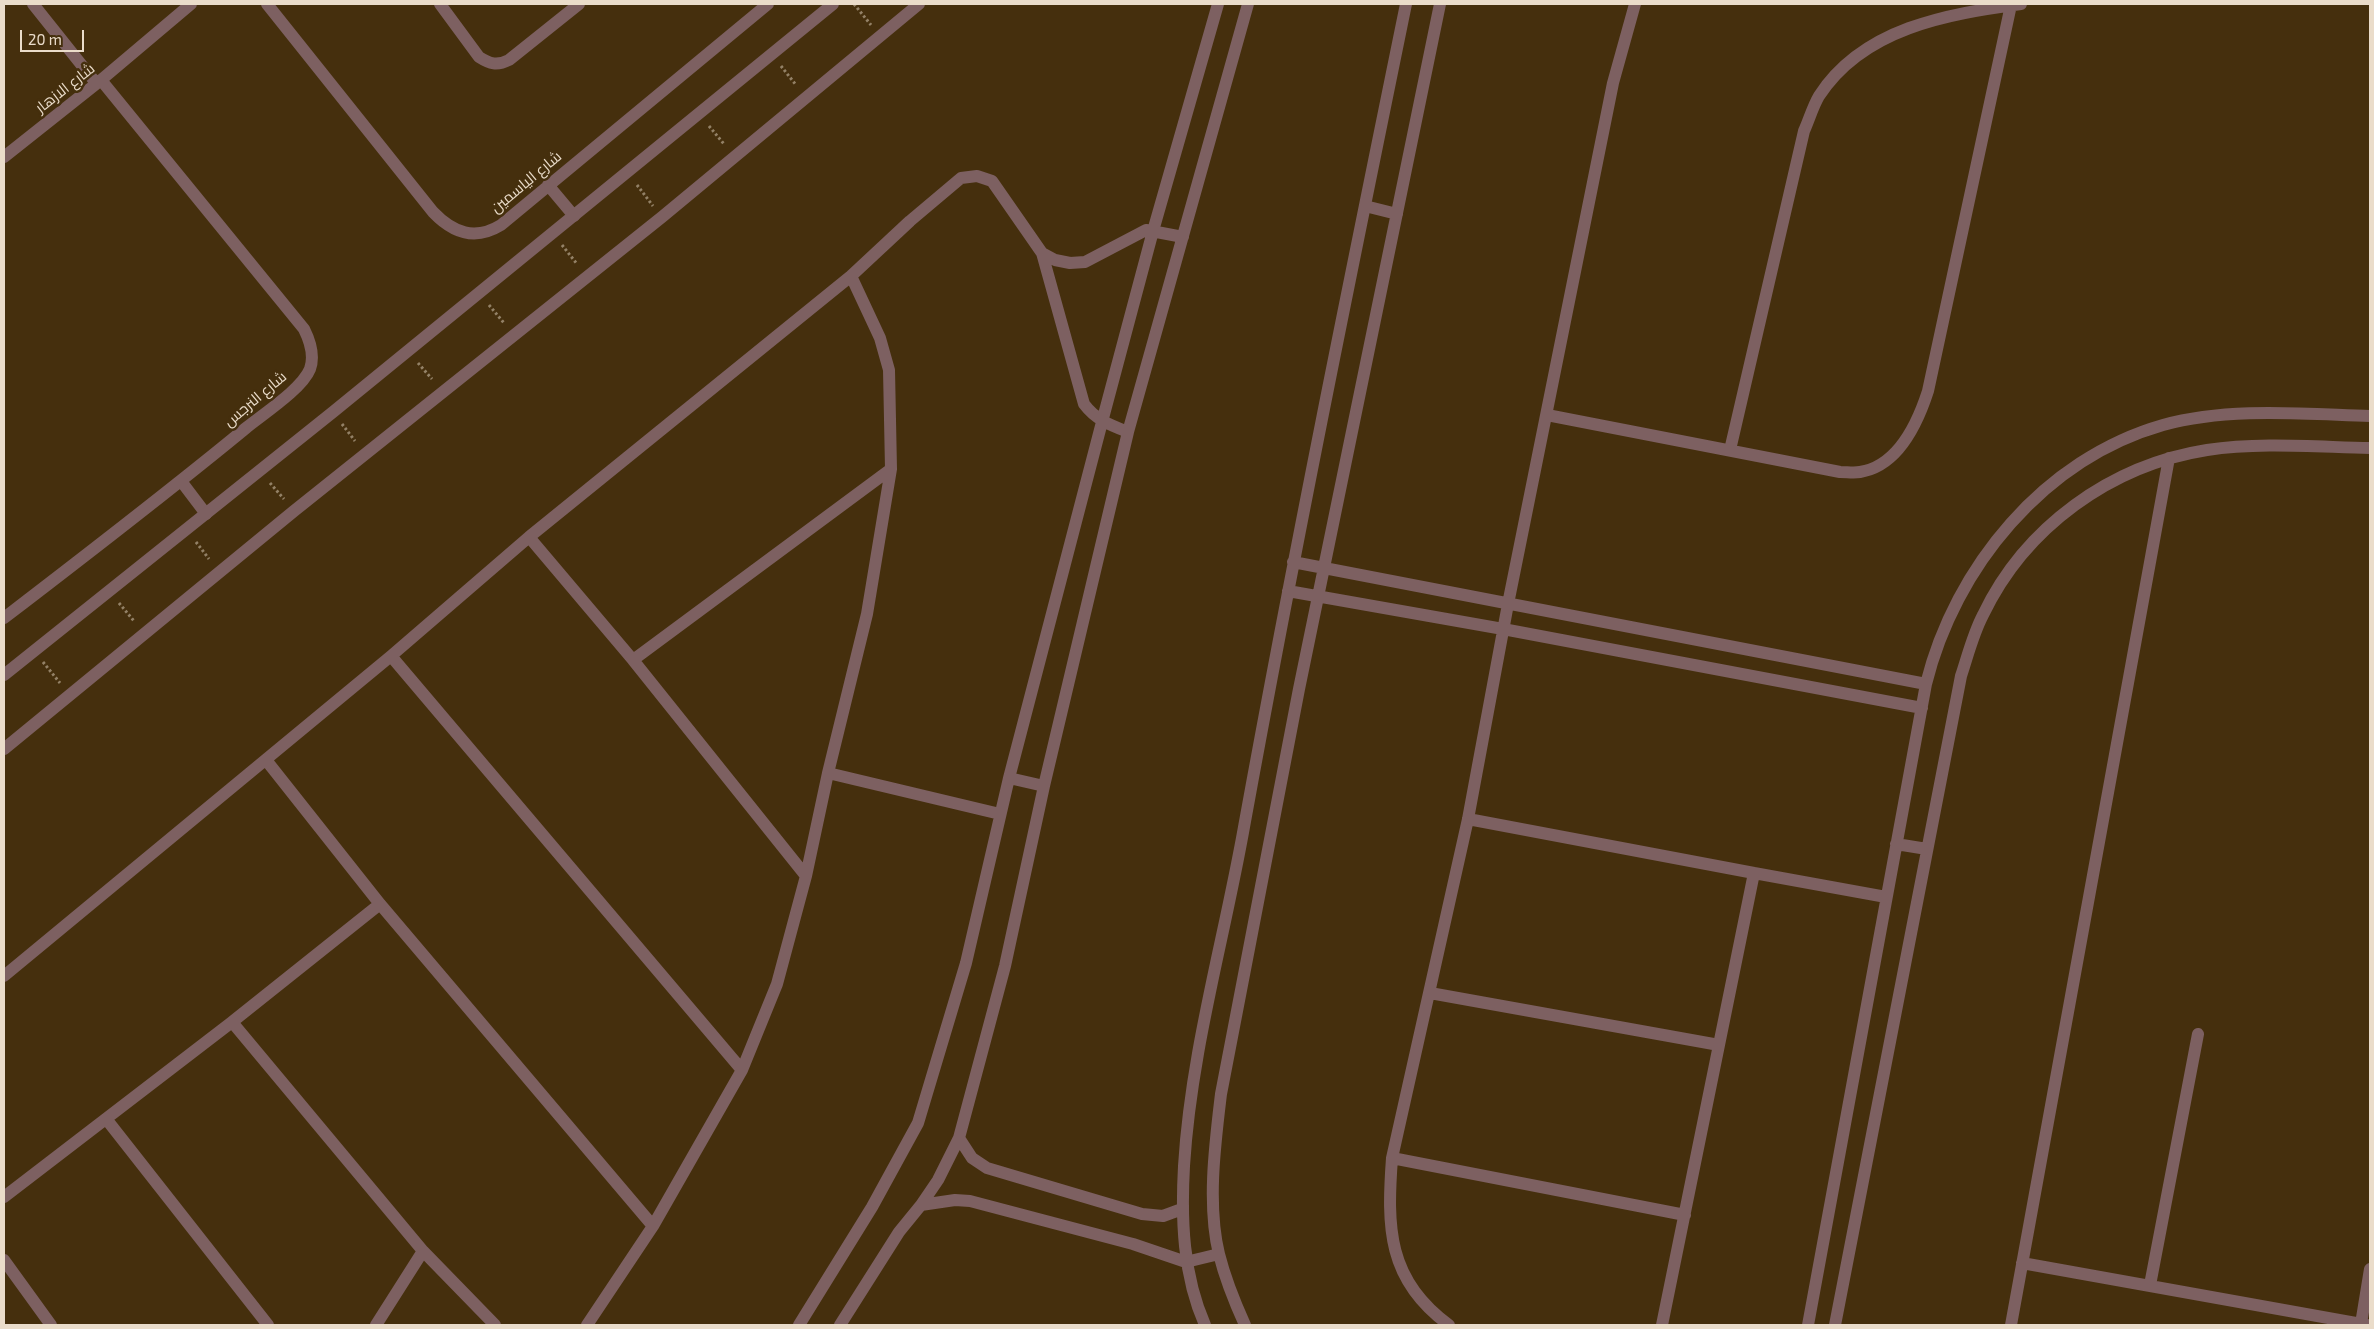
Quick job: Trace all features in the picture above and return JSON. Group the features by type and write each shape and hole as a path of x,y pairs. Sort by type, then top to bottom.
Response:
{"street":[{"name":"شارع النرجس","path":"4,618 181,481 299,384 310,369 312,355 310,341 298,321 34,4"},
{"name":"شارع الازهار","path":"4,157 191,4"},
{"name":"شارع الياسمين","path":"267,4 443,222 455,230 468,234 491,231 768,4"},
{"path":"440,4 479,56 488,62 500,65 510,60 579,4"},
{"path":"4,675 333,412 833,4"},
{"path":"4,749 294,512 662,217 919,4"},
{"path":"800,1325 872,1207 918,1123 966,963 1009,778 1102,422 1153,230 1218,4"},
{"path":"840,1325 899,1232 938,1180 959,1138 1005,966 1044,786 1128,432 1248,4"},
{"path":"1205,1325 1186,1262 1182,1209 1187,1116 1203,1022 1243,832 1293,562 1406,4"},
{"path":"1246,1325 1219,1254 1214,1206 1214,1151 1222,1094 1236,1008 1273,834 1323,569 1440,4"},
{"path":"1449,1325 1419,1299 1403,1274 1392,1241 1389,1205 1392,1158 1468,819 1503,629 1613,83 1635,4"},
{"path":"1547,415 1840,472 1861,472 1876,466 1893,453 1919,417 1928,390 2016,4 1971,11 1914,25 1872,46 1843,67 1819,96 1804,131 1730,450"},
{"path":"4,976 391,656 529,537 851,276 910,221 962,178 970,176 984,177 992,180 1042,253 1079,392 1084,404 1102,422 1128,432"},
{"path":"548,185 574,216"},
{"path":"1365,206 1397,214"},
{"path":"1042,253 1063,262 1085,262 1140,232 1153,230 1183,237"},
{"path":"587,1325 653,1226 742,1070 777,984 806,876 828,773 867,614 891,470 889,370 880,338 851,276"},
{"path":"1808,1325 1926,684 1943,631 1957,601 1983,558 2008,524 2037,496 2074,467 2138,434 2163,425 2195,419 2238,415 2370,416"},
{"path":"1835,1325 1954,710 1970,646 1983,614 2008,573 2033,542 2066,511 2099,488 2130,472 2169,458 2207,450 2259,446 2370,448"},
{"path":"2011,1325 2169,458"},
{"path":"633,660 891,470"},
{"path":"181,481 206,514"},
{"path":"529,537 633,660 806,876"},
{"path":"1293,562 1926,684"},
{"path":"1288,591 1503,629 1922,708"},
{"path":"391,656 742,1070"},
{"path":"266,760 380,904 653,1226"},
{"path":"828,773 1000,814"},
{"path":"1009,778 1044,786"},
{"path":"1468,819 1886,897"},
{"path":"1896,844 1927,849"},
{"path":"1662,1325 1754,873"},
{"path":"4,1197 232,1022 380,904"},
{"path":"1430,992 1718,1045"},
{"path":"232,1022 423,1251 495,1325"},
{"path":"2150,1285 2198,1034"},
{"path":"106,1120 268,1325"},
{"path":"959,1138 972,1158 987,1168 1142,1214 1163,1216 1182,1209"},
{"path":"1392,1158 1685,1215"},
{"path":"921,1205 955,1200 970,1201 1133,1244 1186,1262 1219,1254"},
{"path":"376,1325 423,1251"},
{"path":"4,1260 51,1325"},
{"path":"2022,1263 2364,1325 2370,1269"}],"path":[{"path":"854,4 880,36"},
{"path":"771,54 806,97"},
{"path":"698,114 734,156"},
{"path":"628,172 662,217"},
{"path":"553,233 588,277"},
{"path":"480,292 514,336"},
{"path":"408,351 443,393"},
{"path":"333,412 365,455"},
{"path":"260,471 294,512"},
{"path":"186,530 221,572"},
{"path":"108,591 145,633"},
{"path":"33,650 70,695"}]}
